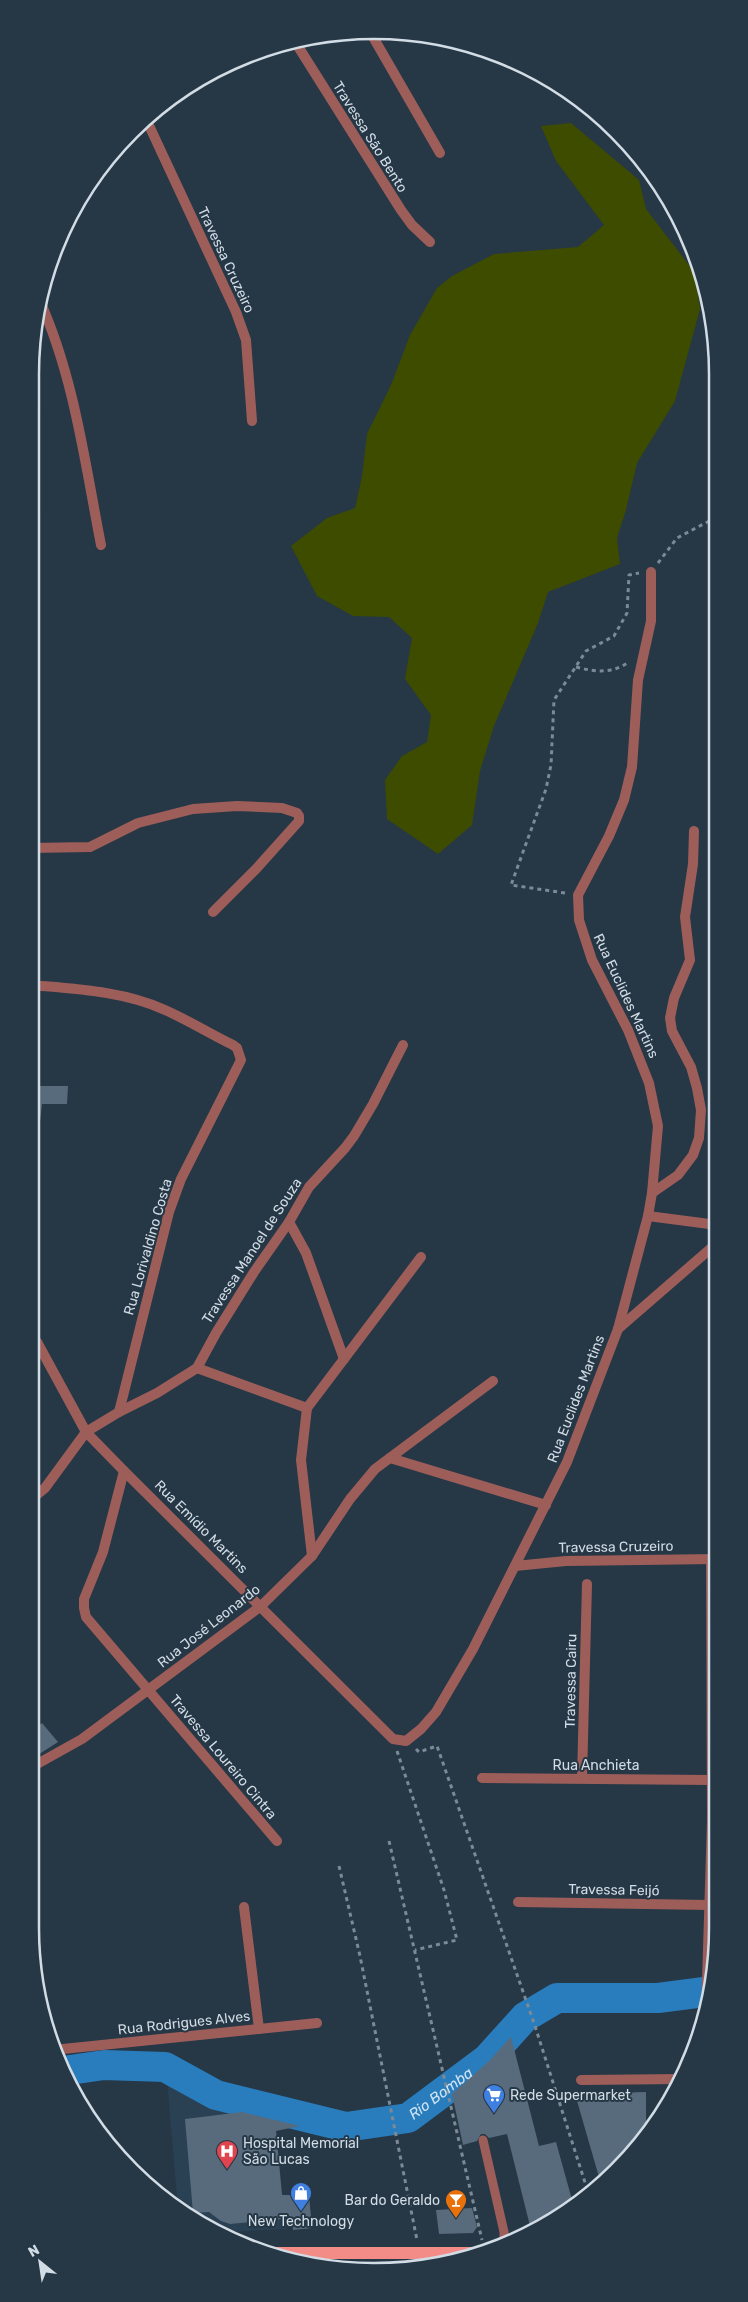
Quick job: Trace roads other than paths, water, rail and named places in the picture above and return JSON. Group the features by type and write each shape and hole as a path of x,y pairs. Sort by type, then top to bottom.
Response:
{"main road":[{"path":"291,2253 420,2253 474,2248"}],"street":[{"path":"374,39 440,153"},
{"name":"Travessa São Bento","path":"299,47 400,210 412,225 430,242"},
{"name":"Travessa Cruzeiro","path":"149,125 236,312 246,340 252,421"},
{"path":"45,312 55,337 81,437 101,546"},
{"name":"Rua Euclides Martins","path":"393,1740 406,1741 421,1729 436,1712 473,1649 567,1462 618,1330 648,1216 658,1126 649,1083 628,1030 589,952 579,920 578,895 609,836 624,800 632,767 638,680 650,621 651,572"},
{"path":"39,848 77,849 90,847 138,823 193,809 237,806 282,808 296,813 299,816 299,821 257,868 213,912"},
{"path":"652,1193 678,1175 694,1156 699,1138 701,1110 692,1067 672,1031 670,1018 674,998 690,960 684,917 693,864 694,831"},
{"name":"Rua Lorivaldino Costa","path":"39,986 123,997 164,1009 233,1045 237,1048 241,1060 181,1179 169,1212 119,1412"},
{"name":"Travessa Manoel de Souza","path":"86,1432 119,1412 157,1394 197,1368 220,1325 289,1222 309,1187 354,1136 373,1104 403,1045"},
{"path":"648,1216 709,1223"},
{"path":"289,1222 306,1253 344,1359"},
{"path":"618,1330 709,1250"},
{"path":"312,1556 301,1460 307,1408 421,1257"},
{"name":"Rua Emídio Martins","path":"39,1346 86,1432 393,1740"},
{"path":"197,1368 307,1408"},
{"name":"Rua José Leonardo","path":"39,1763 82,1739 261,1606 312,1556 350,1499 375,1469 494,1381"},
{"path":"39,1493 45,1488 86,1432"},
{"path":"390,1458 546,1505"},
{"name":"Travessa Loureiro Cintra","path":"124,1471 103,1552 84,1599 86,1617 277,1841"},
{"name":"Travessa Cruzeiro","path":"515,1566 566,1561 709,1559"},
{"name":"Travessa Cairu","path":"582,1778 587,1584"},
{"name":"Rua Anchieta","path":"482,1778 709,1780"},
{"name":"Travessa Feijó","path":"518,1902 709,1905"},
{"path":"707,1968 709,1905"},
{"path":"244,1907 258,2029"},
{"name":"Rua Rodrigues Alves","path":"62,2049 317,2023"},
{"path":"581,2080 673,2079"}],"lane":[{"path":"483,2140 504,2237"}],"waterway":[{"name":"Rio Bomba","path":"70,2070 104,2065 165,2067 216,2095 346,2127 408,2118 487,2059 525,2017 557,1998 658,1998 703,1992"}],"place":[{"name":"Rede Supermarket","path":"494,2114"},
{"name":"Hospital Memorial São Lucas","path":"227,2170"},
{"name":"New Technology","path":"301,2212"},
{"name":"Bar do Geraldo","path":"456,2219"}]}
